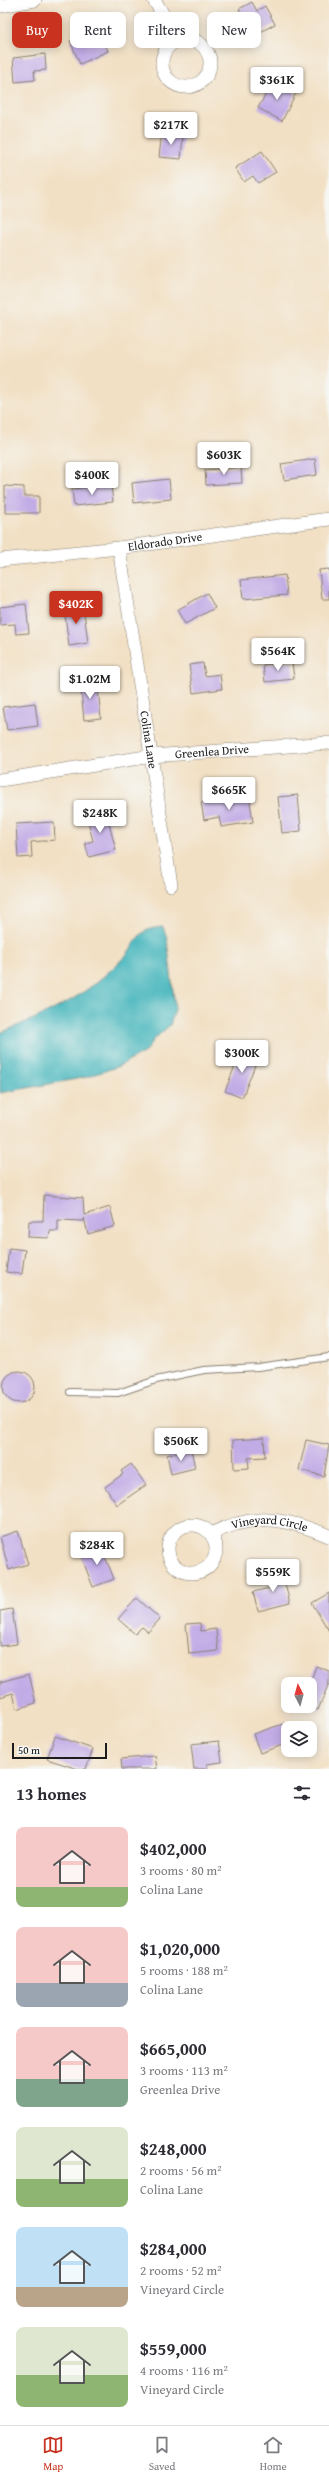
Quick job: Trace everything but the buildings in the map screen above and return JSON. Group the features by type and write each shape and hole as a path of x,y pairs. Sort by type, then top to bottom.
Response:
{"street":[{"path":"0,6 35,0"},
{"path":"154,0 162,12"},
{"name":"Eldorado Drive","path":"0,560 119,548 329,519"},
{"name":"Colina Lane","path":"119,548 171,885"},
{"name":"Greenlea Drive","path":"0,780 152,756 329,743"},
{"name":"Vineyard Circle","path":"211,1534 230,1524 274,1520 305,1526 329,1536"}],"lane":[{"path":"70,1392 118,1393 156,1380 204,1370 265,1366 329,1357"}],"water":[{"path":"163,927 167,938 175,1009 170,1025 153,1040 145,1052 119,1066 87,1077 0,1093 0,1033 68,1002 92,986 119,963 140,935 149,930"}]}
